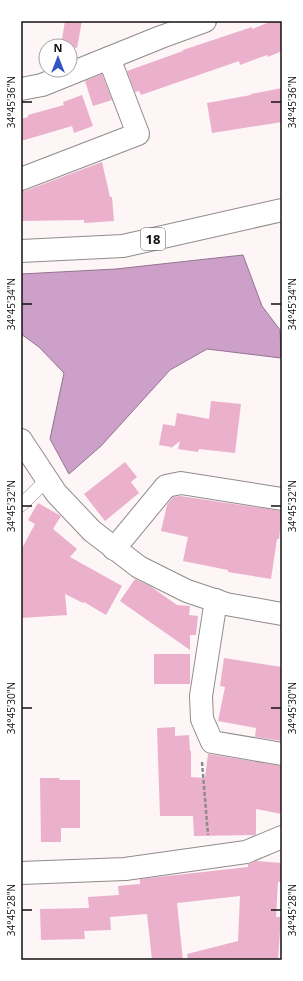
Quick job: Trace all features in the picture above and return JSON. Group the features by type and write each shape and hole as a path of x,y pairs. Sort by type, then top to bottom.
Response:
{"street":[{"path":"21,89 42,85 109,58 162,29 205,21"},
{"path":"21,180 138,134 109,58"},
{"name":"18","path":"21,251 123,246 282,210"},
{"path":"22,443 56,493 92,531 139,567 187,591 226,604 282,614"},
{"path":"114,548 166,486 181,483 282,499"},
{"path":"216,600 201,696 202,718 212,742 282,754"},
{"path":"21,873 125,869 246,852 282,837"}],"lane":[{"path":"21,505 48,480"}],"path":[{"path":"203,772 209,857"}],"shaded area":[{"path":"243,255 262,306 280,330 281,358 207,349 170,370 101,446 69,474 50,439 64,373 39,347 21,334 21,274 116,269"}],"building":[{"path":"65,21 82,21 78,43 78,38 62,38"},
{"path":"272,21 282,21 282,51 268,57 267,55 240,65 239,61 141,95 139,91 135,92 127,71 183,50 252,27 252,29"},
{"path":"102,74 112,100 93,106 85,81"},
{"path":"282,88 282,122 212,133 207,103"},
{"path":"82,95 93,126 74,133 72,126 21,141 21,119 28,117 28,115 64,105 63,102"},
{"path":"102,162 110,197 112,197 114,221 84,223 84,220 21,221 21,191 25,191"},
{"path":"211,401 241,404 235,453 199,449 198,452 178,449 180,441 170,449 171,447 159,445 163,424 175,426 177,413 209,419"},
{"path":"125,462 137,477 131,482 139,493 105,521 84,494"},
{"path":"180,496 282,511 279,539 277,539 271,579 228,572 228,570 183,561 188,537 161,531 167,505 173,497"},
{"path":"38,503 61,516 53,529 77,549 70,557 122,586 106,615 84,602 83,603 65,594 67,615 21,618 21,550 35,524 28,520"},
{"path":"135,579 150,586 177,605 190,606 189,615 198,616 196,635 190,635 190,650 120,601"},
{"path":"154,654 190,654 190,684 154,684"},
{"path":"224,658 282,667 282,741 255,737 256,728 218,721 225,687 220,686"},
{"path":"175,727 175,736 189,735 191,751 191,777 205,778 208,754 282,766 282,814 256,809 255,835 194,836 193,816 160,816 157,728"},
{"path":"40,778 80,780 80,828 61,828 61,842 41,842"},
{"path":"256,861 282,863 281,882 278,882 276,917 281,917 278,960 188,960 187,954 238,941 240,896 177,903 183,960 152,960 147,914 110,917 111,930 84,931 85,939 41,940 40,909 89,908 88,897 119,895 118,886 140,884 140,879 248,867 248,864"}]}
